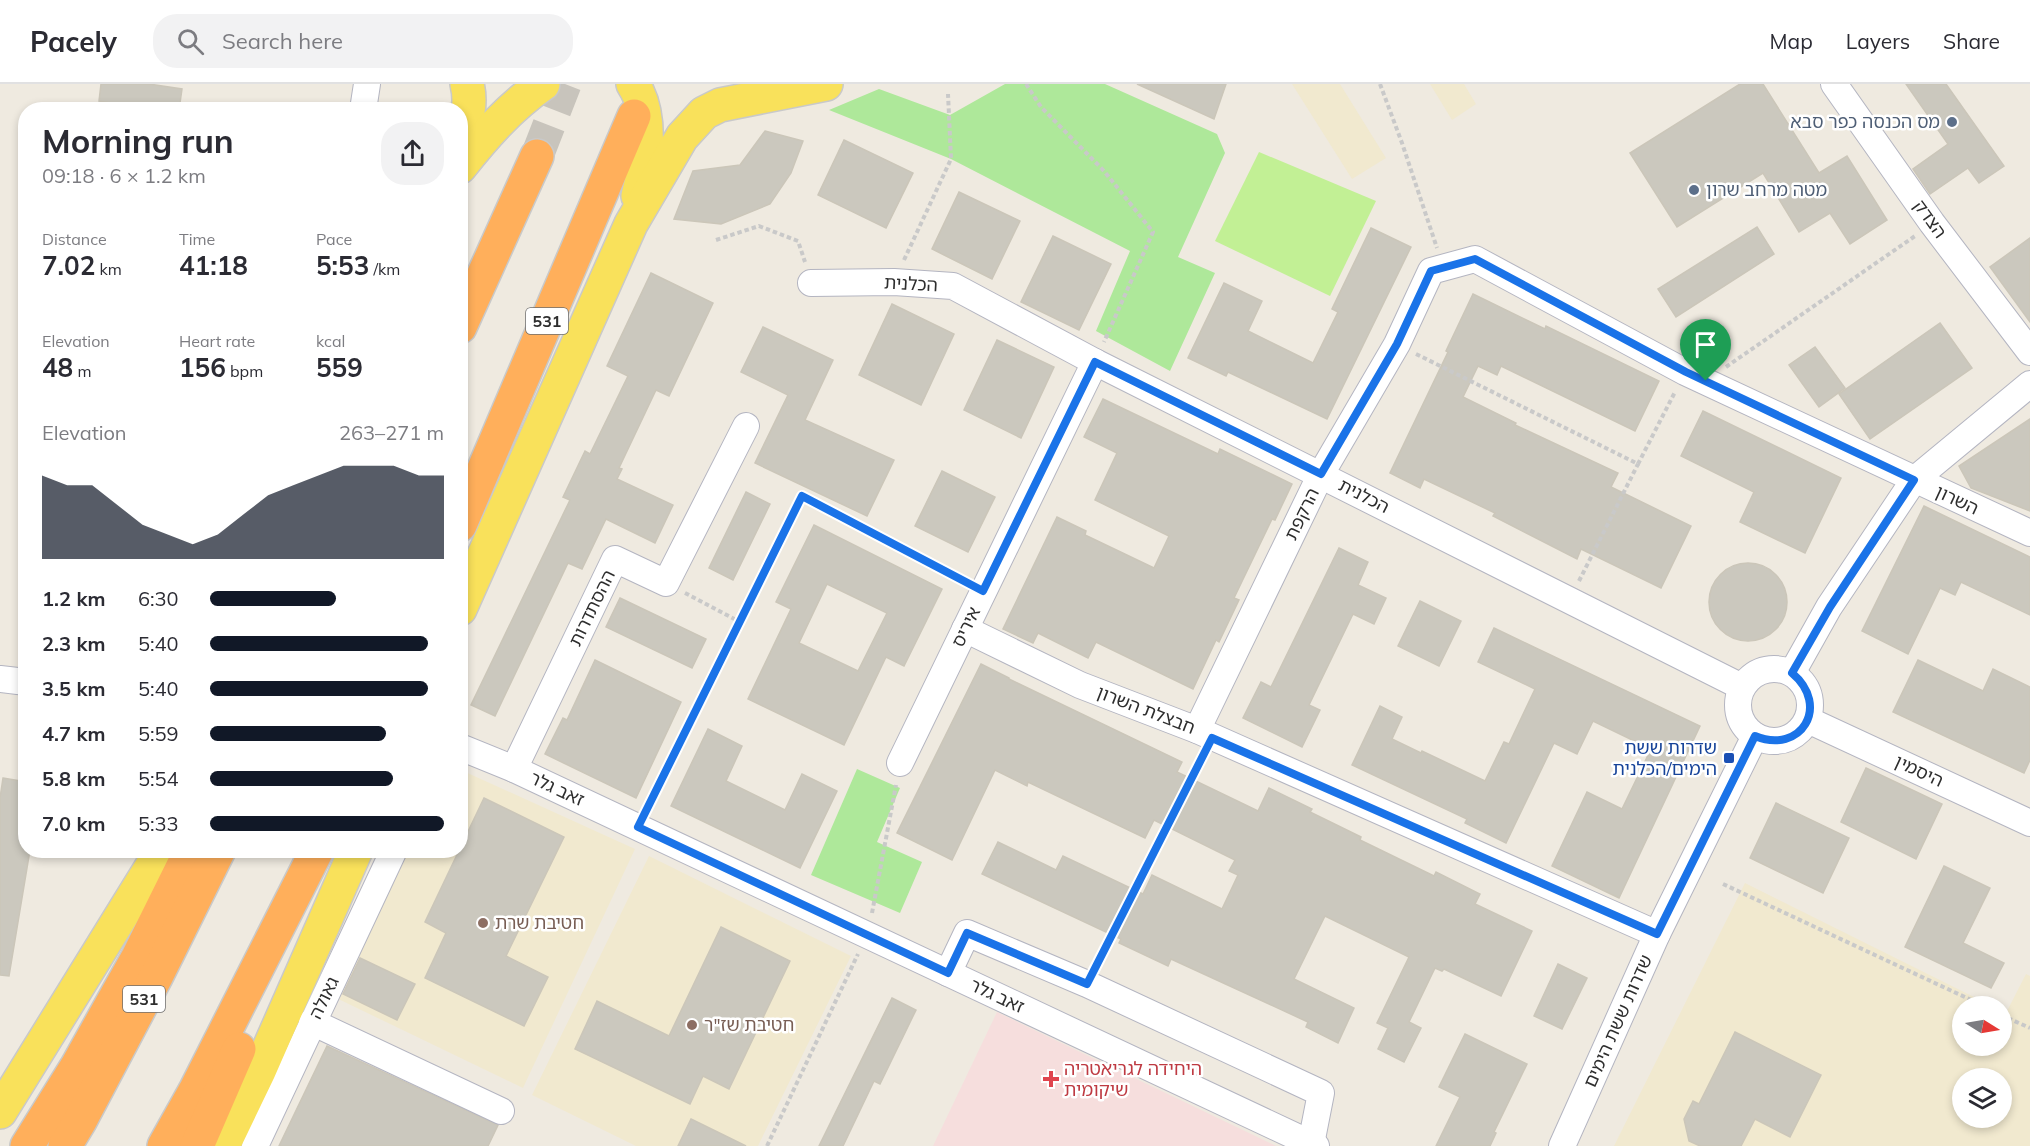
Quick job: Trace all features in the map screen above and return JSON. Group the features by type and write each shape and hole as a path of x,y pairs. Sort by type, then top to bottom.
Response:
{"highway":[{"name":"531","path":"468,506 634,116"},
{"path":"468,294 537,156 468,309"},
{"path":"27,1146 77,1066 127,977 187,858"},
{"name":"531","path":"65,1146 81,1120 215,858"},
{"path":"164,1146 196,1089 313,858"},
{"path":"197,1146 319,858"}],"main road":[{"path":"467,84 470,104 468,119"},
{"path":"468,157 514,105 543,84"},
{"path":"631,224 640,190 647,143 642,108 633,84"},
{"path":"468,591 631,224 682,136 704,113 720,105 826,84"},
{"path":"0,1112 157,858"},
{"path":"223,1146 259,1071 352,858"}],"street":[{"path":"364,102 367,84"},
{"name":"הצדק","path":"1834,84 1932,223 2030,352"},
{"name":"השרון","path":"1437,269 1475,259 1696,376 2030,533"},
{"name":"הרקפת","path":"1205,734 1321,474 1397,344 1437,269"},
{"name":"הכלנית","path":"811,283 894,282 953,286 1095,362 1742,687"},
{"name":"איריס","path":"900,763 1095,362"},
{"path":"1792,673 1830,607 1914,480 2030,384"},
{"path":"666,583 746,426"},
{"name":"ההסתדרות","path":"514,769 615,559 666,583"},
{"name":"חבצלת השרון","path":"965,629 1080,685 1205,734 1657,934"},
{"path":"1782,669 1792,673 1803,682 1809,693 1811,707 1808,720 1801,730 1779,741 1755,736 1747,729 1738,709 1742,687 1759,672 1782,669"},
{"path":"0,679 18,681"},
{"name":"היסמין","path":"1808,720 2030,823"},
{"name":"שדרות ששת הימים","path":"1562,1146 1657,934 1755,736"},
{"path":"468,750 514,769"},
{"name":"זאב גלר","path":"514,769 1314,1145"},
{"name":"גאולה","path":"255,1146 390,858"},
{"path":"948,973 967,933 1087,984 1321,1093 1314,1145"},
{"path":"312,1022 501,1111"}],"path":[{"path":"1026,84 1041,107 1104,171 1153,232 1095,362"},
{"path":"1380,84 1402,143 1437,269"},
{"path":"894,282 951,159 948,94"},
{"path":"1570,599 1638,464 1696,376 1932,223"},
{"path":"716,240 759,226 798,241 811,283"},
{"path":"1397,344 1638,464"},
{"path":"638,827 802,496 983,591"},
{"path":"666,583 740,622"},
{"path":"1087,984 1205,734"},
{"path":"767,1146 868,935 900,763"},
{"path":"1723,884 1963,996"},
{"path":"2012,1020 2030,1028"}],"shaded area":[{"path":"1292,84 1340,84 1386,158 1352,179"},
{"path":"1430,84 1464,84 1476,104 1452,120"},
{"name":"חטיבת שרת","path":"468,773 635,849 523,1088 330,995 399,858 468,858"},
{"name":"חטיבת שז\"ר","path":"649,856 851,956 758,1146 636,1146 532,1095"},
{"path":"1745,883 1972,996 1952,996 1952,1056 2012,1056 2012,1001 2026,974 2030,976 2030,1146 1614,1146"},
{"name":"היחידה לגריאטריה שיקומית","path":"997,1012 1276,1146 933,1146"}],"green space":[{"path":"1005,84 1105,84 1217,134 1225,153 1178,257 1215,273 1170,371 1096,331 1130,251 951,159 829,110 879,89 950,115"},
{"path":"1259,152 1376,201 1330,296 1215,241"},
{"path":"857,769 900,788 877,842 922,862 900,913 811,875"}],"building":[{"path":"101,84 149,84 182,89 180,102 99,101"},
{"path":"1137,84 1226,84 1214,119"},
{"name":"מטה מרחב שרון","path":"1740,84 1763,84 1819,173 1847,156 1887,220 1850,244 1830,213 1799,232 1763,173 1677,227 1630,153"},
{"name":"מס הכנסה כפר סבא","path":"1906,84 1946,84 2004,166 1979,183 1968,168 1930,194 1913,169 1948,144"},
{"path":"765,131 803,141 791,173 770,204 721,224 674,219 693,171 740,165"},
{"path":"844,140 913,173 886,228 818,195"},
{"path":"959,192 1020,221 992,279 932,249"},
{"path":"1757,227 1774,254 1676,317 1658,289"},
{"path":"1371,228 1411,247 1327,419 1228,372 1226,376 1188,358 1224,283 1262,301 1248,331 1313,363 1338,312 1332,309"},
{"path":"1053,236 1111,264 1079,330 1021,302"},
{"path":"2030,238 2030,322 1990,267"},
{"path":"651,273 713,303 669,396 656,390 619,468 622,469 617,479 673,505 655,543 606,519 582,569 568,563 495,716 471,705 570,500 563,497 585,451 590,454 628,376 607,366"},
{"path":"1473,294 1545,329 1546,326 1659,381 1635,431 1501,366 1497,375 1478,366 1463,397 1516,423 1515,425 1618,473 1611,487 1691,526 1661,588 1581,549 1577,559 1493,516 1495,513 1424,479 1420,488 1390,473"},
{"path":"892,304 954,334 921,405 859,375"},
{"path":"1940,323 1972,368 1870,439 1839,394"},
{"path":"763,327 833,360 805,420 894,460 867,516 755,463 788,395 741,372"},
{"path":"997,340 1054,367 1021,438 964,410"},
{"path":"1815,347 1845,388 1819,407 1789,365"},
{"path":"1103,399 1218,454 1220,449 1292,484 1275,520 1272,519 1234,598 1239,600 1219,642 1216,640 1193,689 1096,642 1088,658 1038,633 1033,643 1003,629 1057,517 1086,531 1085,535 1154,568 1169,536 1095,500 1117,453 1084,437"},
{"path":"1703,411 1841,478 1805,553 1740,522 1754,492 1681,456"},
{"path":"2030,419 2030,511 1971,488 1959,466"},
{"path":"942,471 995,497 968,552 915,526"},
{"path":"746,492 770,504 733,580 709,568"},
{"path":"1924,506 2030,557 2030,615 1961,582 1955,595 1940,588 1908,654 1862,631"},
{"path":"814,525 942,589 904,666 886,657 844,745 748,699 791,609 776,602","holes":["827,584 887,613 858,671 799,643"]},
{"path":"1339,548 1368,562 1358,585 1386,598 1374,624 1353,614 1309,705 1320,710 1302,747 1243,718 1261,682 1271,687"},
{"path":"1748,563 1763,566 1775,575 1784,587 1787,602 1784,617 1775,629 1763,638 1748,641 1733,638 1721,629 1712,617 1709,602 1712,587 1721,575 1733,566"},
{"path":"620,598 706,639 692,668 606,627"},
{"path":"1420,601 1461,621 1439,666 1398,646"},
{"path":"1494,628 1700,726 1619,898 1552,866 1587,792 1622,809 1651,749 1593,721 1577,754 1554,743 1506,843 1465,823 1467,819 1352,765 1380,706 1402,717 1392,739 1485,781 1504,742 1509,744 1535,689 1478,662"},
{"path":"595,660 681,702 636,798 545,754 563,718 567,720"},
{"path":"1918,660 1983,691 1993,669 2030,687 2030,760 2024,773 1893,712"},
{"path":"981,664 1182,762 1177,772 1258,811 1269,788 1312,809 1310,812 1361,837 1360,840 1434,876 1436,872 1480,894 1475,904 1532,931 1501,996 1444,969 1442,971 1435,968 1409,1022 1421,1028 1404,1062 1378,1049 1388,1028 1377,1023 1409,957 1325,916 1294,979 1354,1008 1338,1043 1306,1027 1308,1022 1171,959 1168,966 1119,943 1121,939 982,874 998,842 1056,870 1063,856 1143,894 1152,875 1222,909 1238,875 1229,871 1235,860 1154,820 1145,838 1028,782 1027,786 995,770 952,860 897,833"},
{"path":"708,729 742,746 726,781 785,810 802,774 837,791 800,868 671,806"},
{"path":"1866,768 1942,804 1916,859 1841,822"},
{"path":"3,778 18,781 18,858 29,858 9,976 0,975 0,798"},
{"path":"484,798 564,837 506,956 548,977 524,1026 425,978 446,933 425,922 455,858 468,858 468,832"},
{"path":"1776,803 1849,838 1823,893 1750,858"},
{"path":"1944,866 1990,888 1963,943 2004,963 1991,988 1905,947"},
{"path":"721,927 790,961 729,1089 703,1076 690,1104 575,1049 597,1001 669,1036"},
{"path":"360,958 415,984 397,1020 343,994"},
{"path":"1558,964 1587,978 1562,1029 1534,1016"},
{"path":"892,998 916,1010 880,1084 874,1081 843,1146 819,1146"},
{"path":"1735,1032 1821,1075 1790,1137 1755,1119 1741,1146 1700,1146 1689,1141 1684,1119 1693,1101 1699,1104"},
{"path":"1465,1034 1527,1064 1494,1132 1496,1133 1490,1146 1436,1146 1460,1097 1439,1087"},
{"path":"327,1046 498,1125 488,1146 279,1146"},
{"path":"691,1119 746,1146 678,1146"}],"tunnel":[{"path":"537,156 565,84"}],"place":[{"name":"מס הכנסה כפר סבא","path":"1952,122"},
{"name":"מטה מרחב שרון","path":"1694,190"},
{"name":"שדרות ששת הימים/הכלנית","path":"1729,758"},
{"name":"חטיבת שרת","path":"483,923"},
{"name":"חטיבת שז\"ר","path":"692,1025"},
{"name":"היחידה לגריאטריה שיקומית","path":"1051,1079"}],"route":[{"path":"1475,259 1706,381 1914,480 1830,607 1792,673 1803,682 1809,693 1811,707 1808,720 1801,730 1779,741 1755,736 1657,934 1212,738 1087,984 967,933 948,973 638,827 802,496 983,591 1095,362 1321,474 1397,344 1431,271 1475,259"}]}
